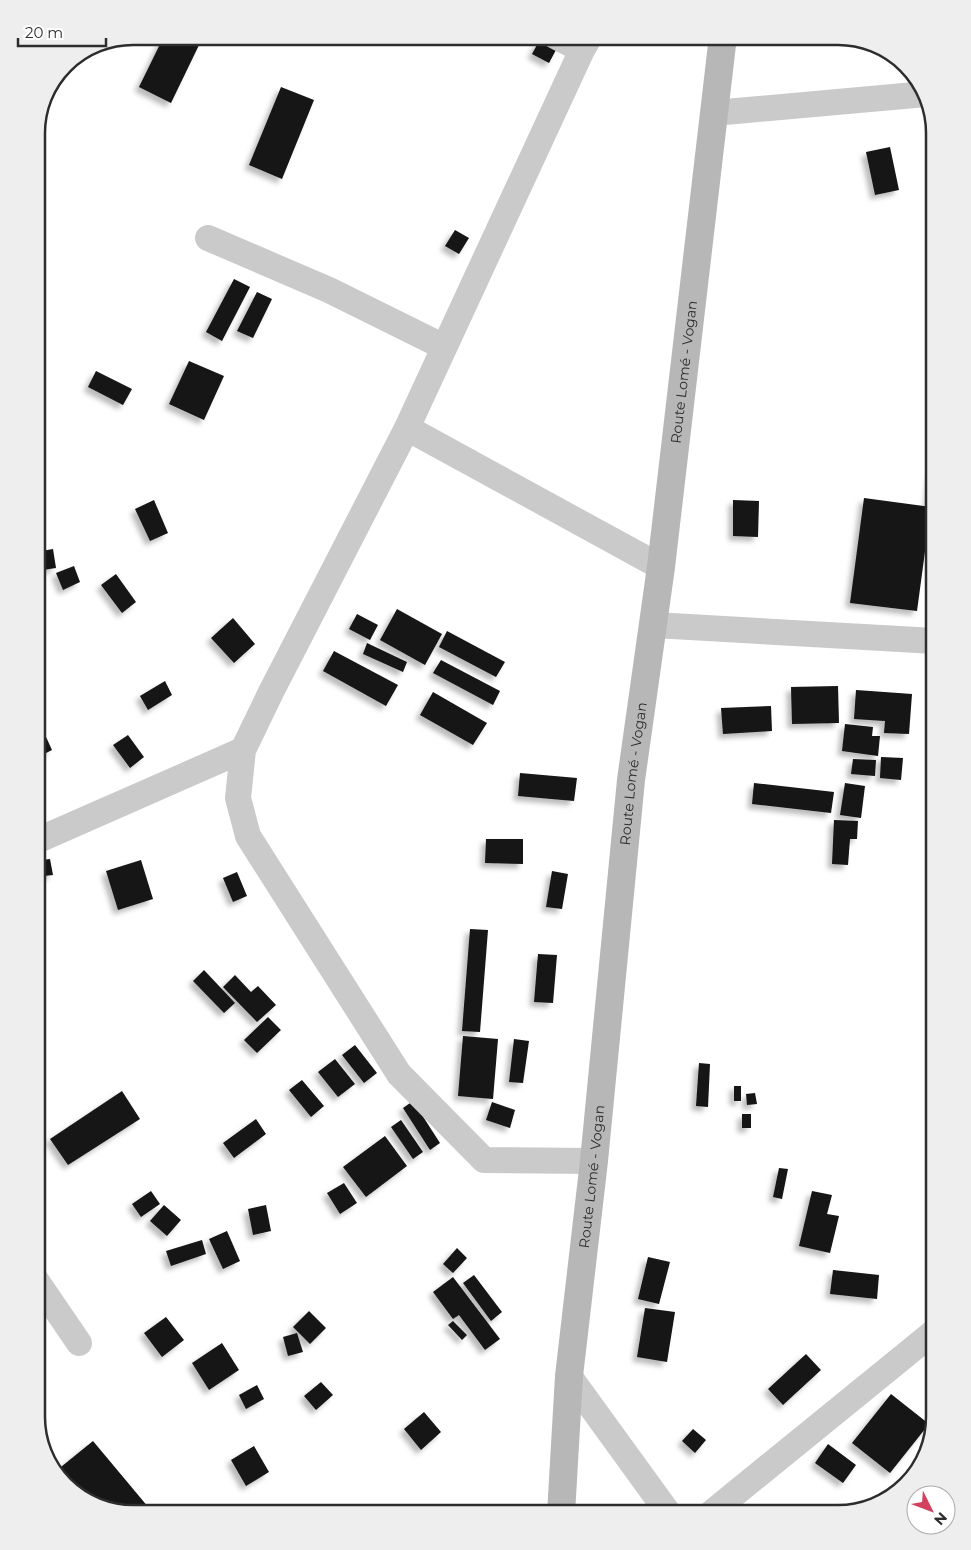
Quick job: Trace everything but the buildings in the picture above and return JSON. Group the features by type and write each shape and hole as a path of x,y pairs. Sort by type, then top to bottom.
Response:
{"main road":[{"name":"Route Lomé - Vogan","path":"562,1505 569,1376 594,1162 631,780 654,625 722,45"}],"street":[{"path":"585,45 407,428 243,750 238,798 248,836 400,1074 484,1160 594,1162"},
{"path":"714,113 917,95"},
{"path":"208,238 329,290 444,346"},
{"path":"407,428 661,567"},
{"path":"654,625 926,640"},
{"path":"45,837 243,750"},
{"path":"45,1293 79,1343"},
{"path":"721,1505 926,1338"},
{"path":"569,1376 662,1505"}]}
